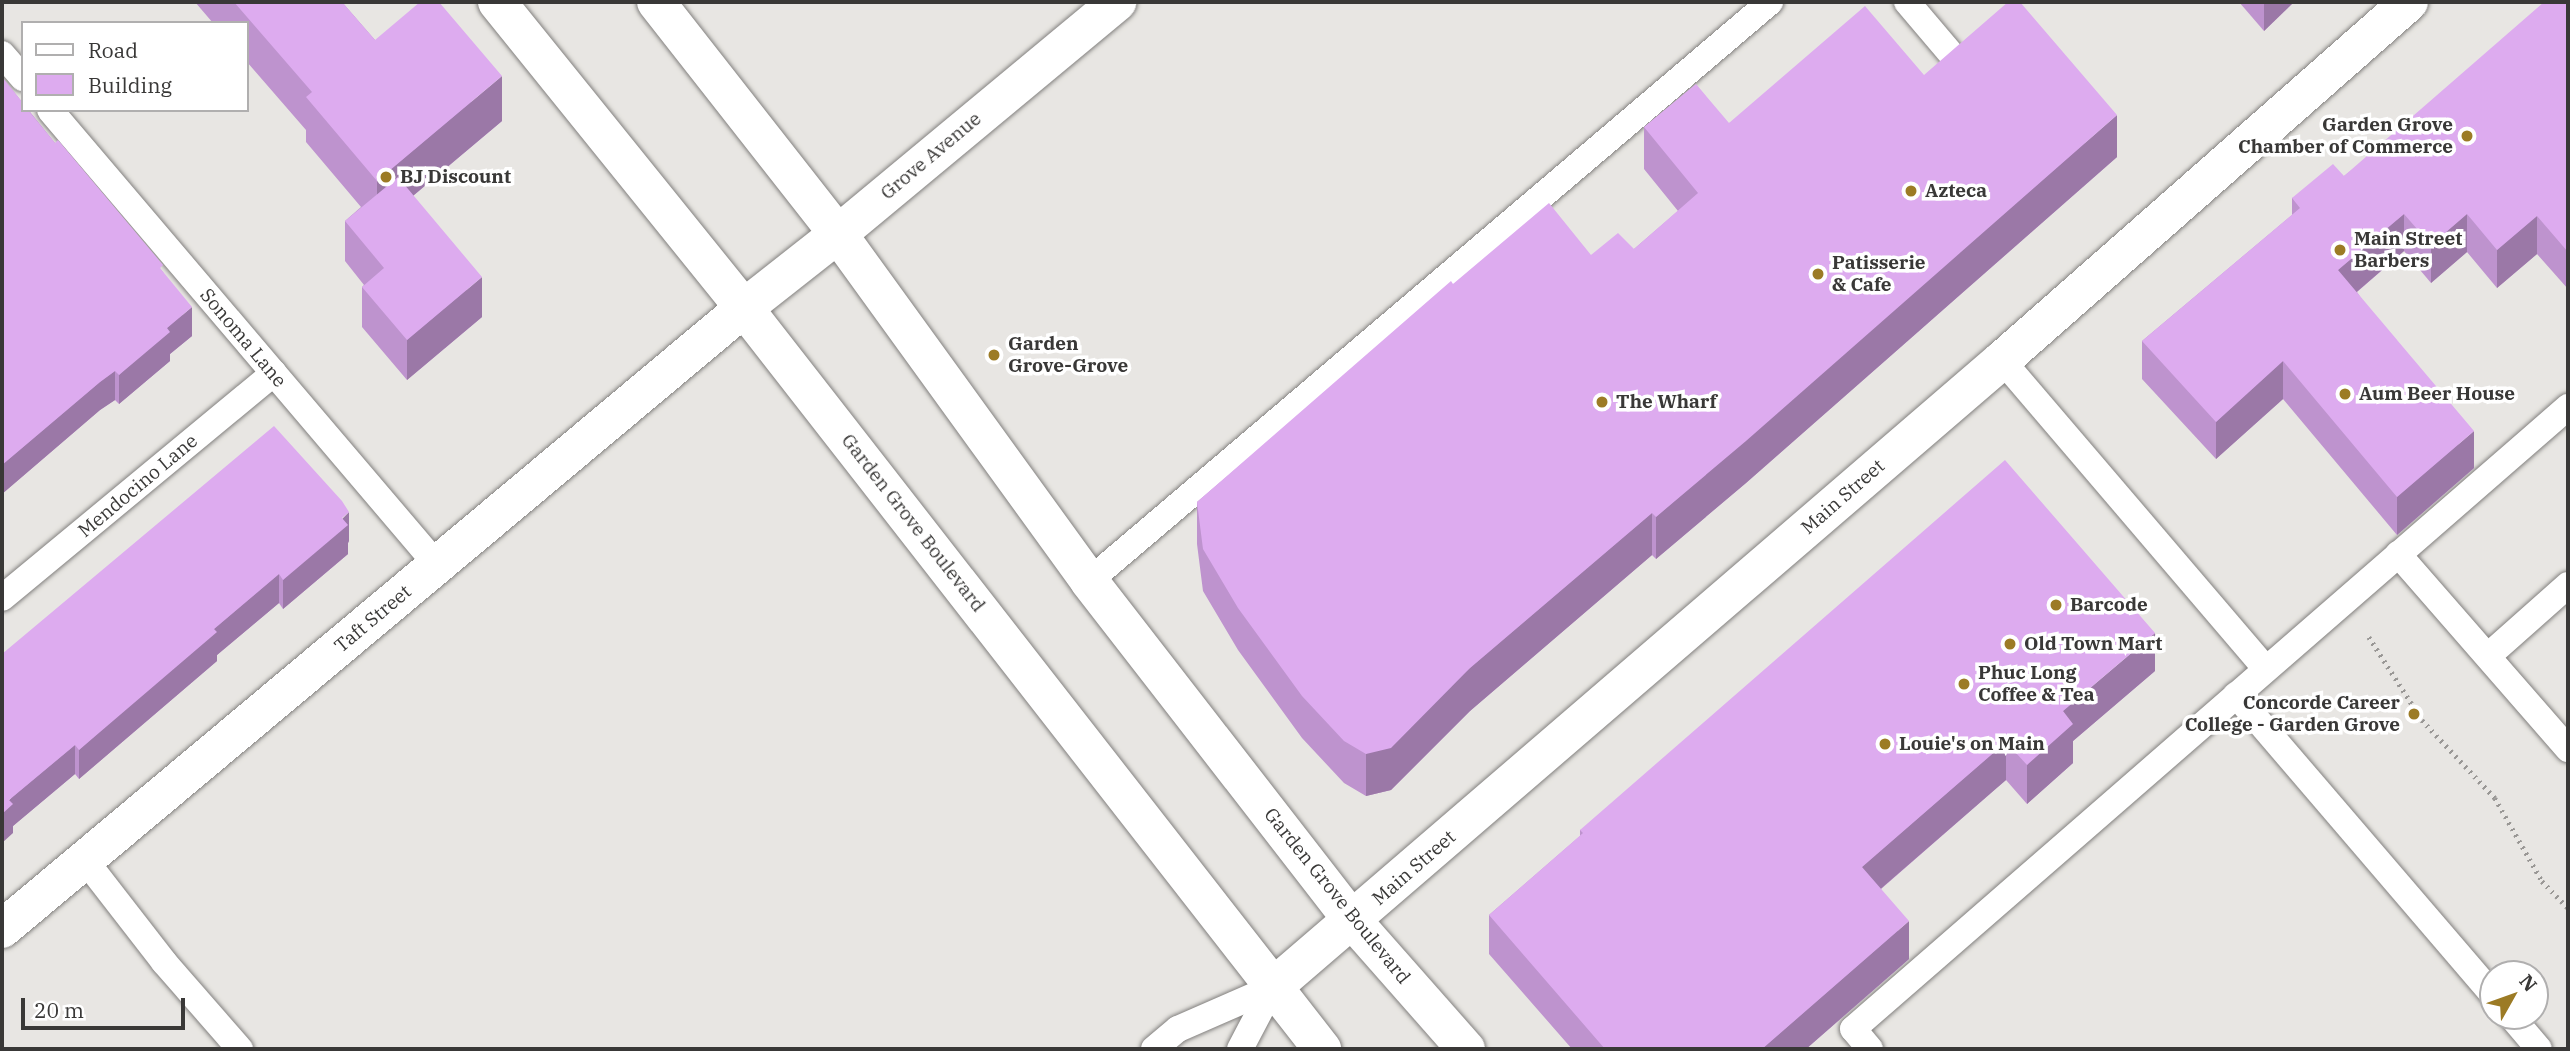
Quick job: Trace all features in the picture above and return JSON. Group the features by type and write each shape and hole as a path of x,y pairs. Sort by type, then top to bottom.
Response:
{"street":[{"name":"Garden Grove Boulevard","path":"497,2 744,308 1048,694 1272,988 1322,1049"},
{"name":"Garden Grove Boulevard","path":"656,2 838,234 1089,580 1353,921 1466,1049"},
{"name":"Grove Avenue","path":"744,308 838,234 1117,2"},
{"name":"Main Street","path":"1272,988 1353,921 2001,360 2409,2"},
{"name":"Taft Street","path":"2,929 744,308"}],"lane":[{"path":"1089,580 1770,2"},
{"path":"1907,2 1957,61"},
{"path":"2,54 21,76"},
{"name":"Sonoma Lane","path":"52,112 437,565"},
{"path":"2001,360 2266,669"},
{"name":"Mendocino Lane","path":"2,598 274,373"},
{"path":"1870,1049 1853,1029 2568,407"},
{"path":"2399,554 2568,749"},
{"path":"2488,656 2568,585"},
{"path":"2236,695 2479,979"},
{"path":"85,860 164,961 240,1049"},
{"path":"1154,1049 1178,1029 1272,988"},
{"path":"1240,1049 1272,988"},
{"path":"2523,1030 2539,1049"}],"path":[{"path":"2341,604 2375,644 2421,720 2495,799 2542,881 2568,908"}],"building":[{"path":"234,2 342,2 375,40 420,2 439,2 502,76 377,181 306,97 312,92"},
{"path":"2008,2 2020,2 2117,115 1746,441 1656,517 1652,513 1470,668 1391,748 1366,754 1344,741 1302,696 1238,608 1203,549 1197,502 1451,281 1453,284 1549,203 1591,255 1618,233 1634,249 1698,193 1644,127 1696,84 1729,123 1865,6 1924,75"},
{"path":"2544,2 2568,2 2568,252 2537,216 2497,250 2467,214 2431,245 2404,214 2338,270 2474,431 2397,497 2283,361 2216,422 2142,341 2300,208 2292,198 2333,164 2344,176"},
{"path":"2,77 21,101 21,112 30,112 55,143 58,140 163,265 160,268 192,307 167,328 170,332 119,375 115,371 100,382 2,465"},
{"path":"398,177 482,277 407,340 362,287 384,268 345,221"},
{"path":"274,426 342,501 349,512 342,518 348,525 283,580 279,574 214,629 217,632 79,750 75,745 9,800 13,804 2,814 2,654"},
{"path":"2005,460 2155,633 2063,711 2073,724 2027,765 2006,742 1862,867 1909,921 1762,1049 1605,1049 1489,915 1583,833 1580,830"}],"place":[{"name":"Garden Grove Chamber of Commerce","path":"2467,136"},
{"name":"BJ Discount","path":"386,177"},
{"name":"Azteca","path":"1911,191"},
{"name":"Main Street Barbers","path":"2340,250"},
{"name":"Patisserie & Cafe","path":"1818,274"},
{"name":"Garden Grove-Grove","path":"994,355"},
{"name":"Aum Beer House","path":"2345,394"},
{"name":"The Wharf","path":"1602,402"},
{"name":"Barcode","path":"2056,605"},
{"name":"Old Town Mart","path":"2010,644"},
{"name":"Phuc Long Coffee & Tea","path":"1964,684"},
{"name":"Concorde Career College - Garden Grove","path":"2414,714"},
{"name":"Louie's on Main","path":"1885,744"}]}
